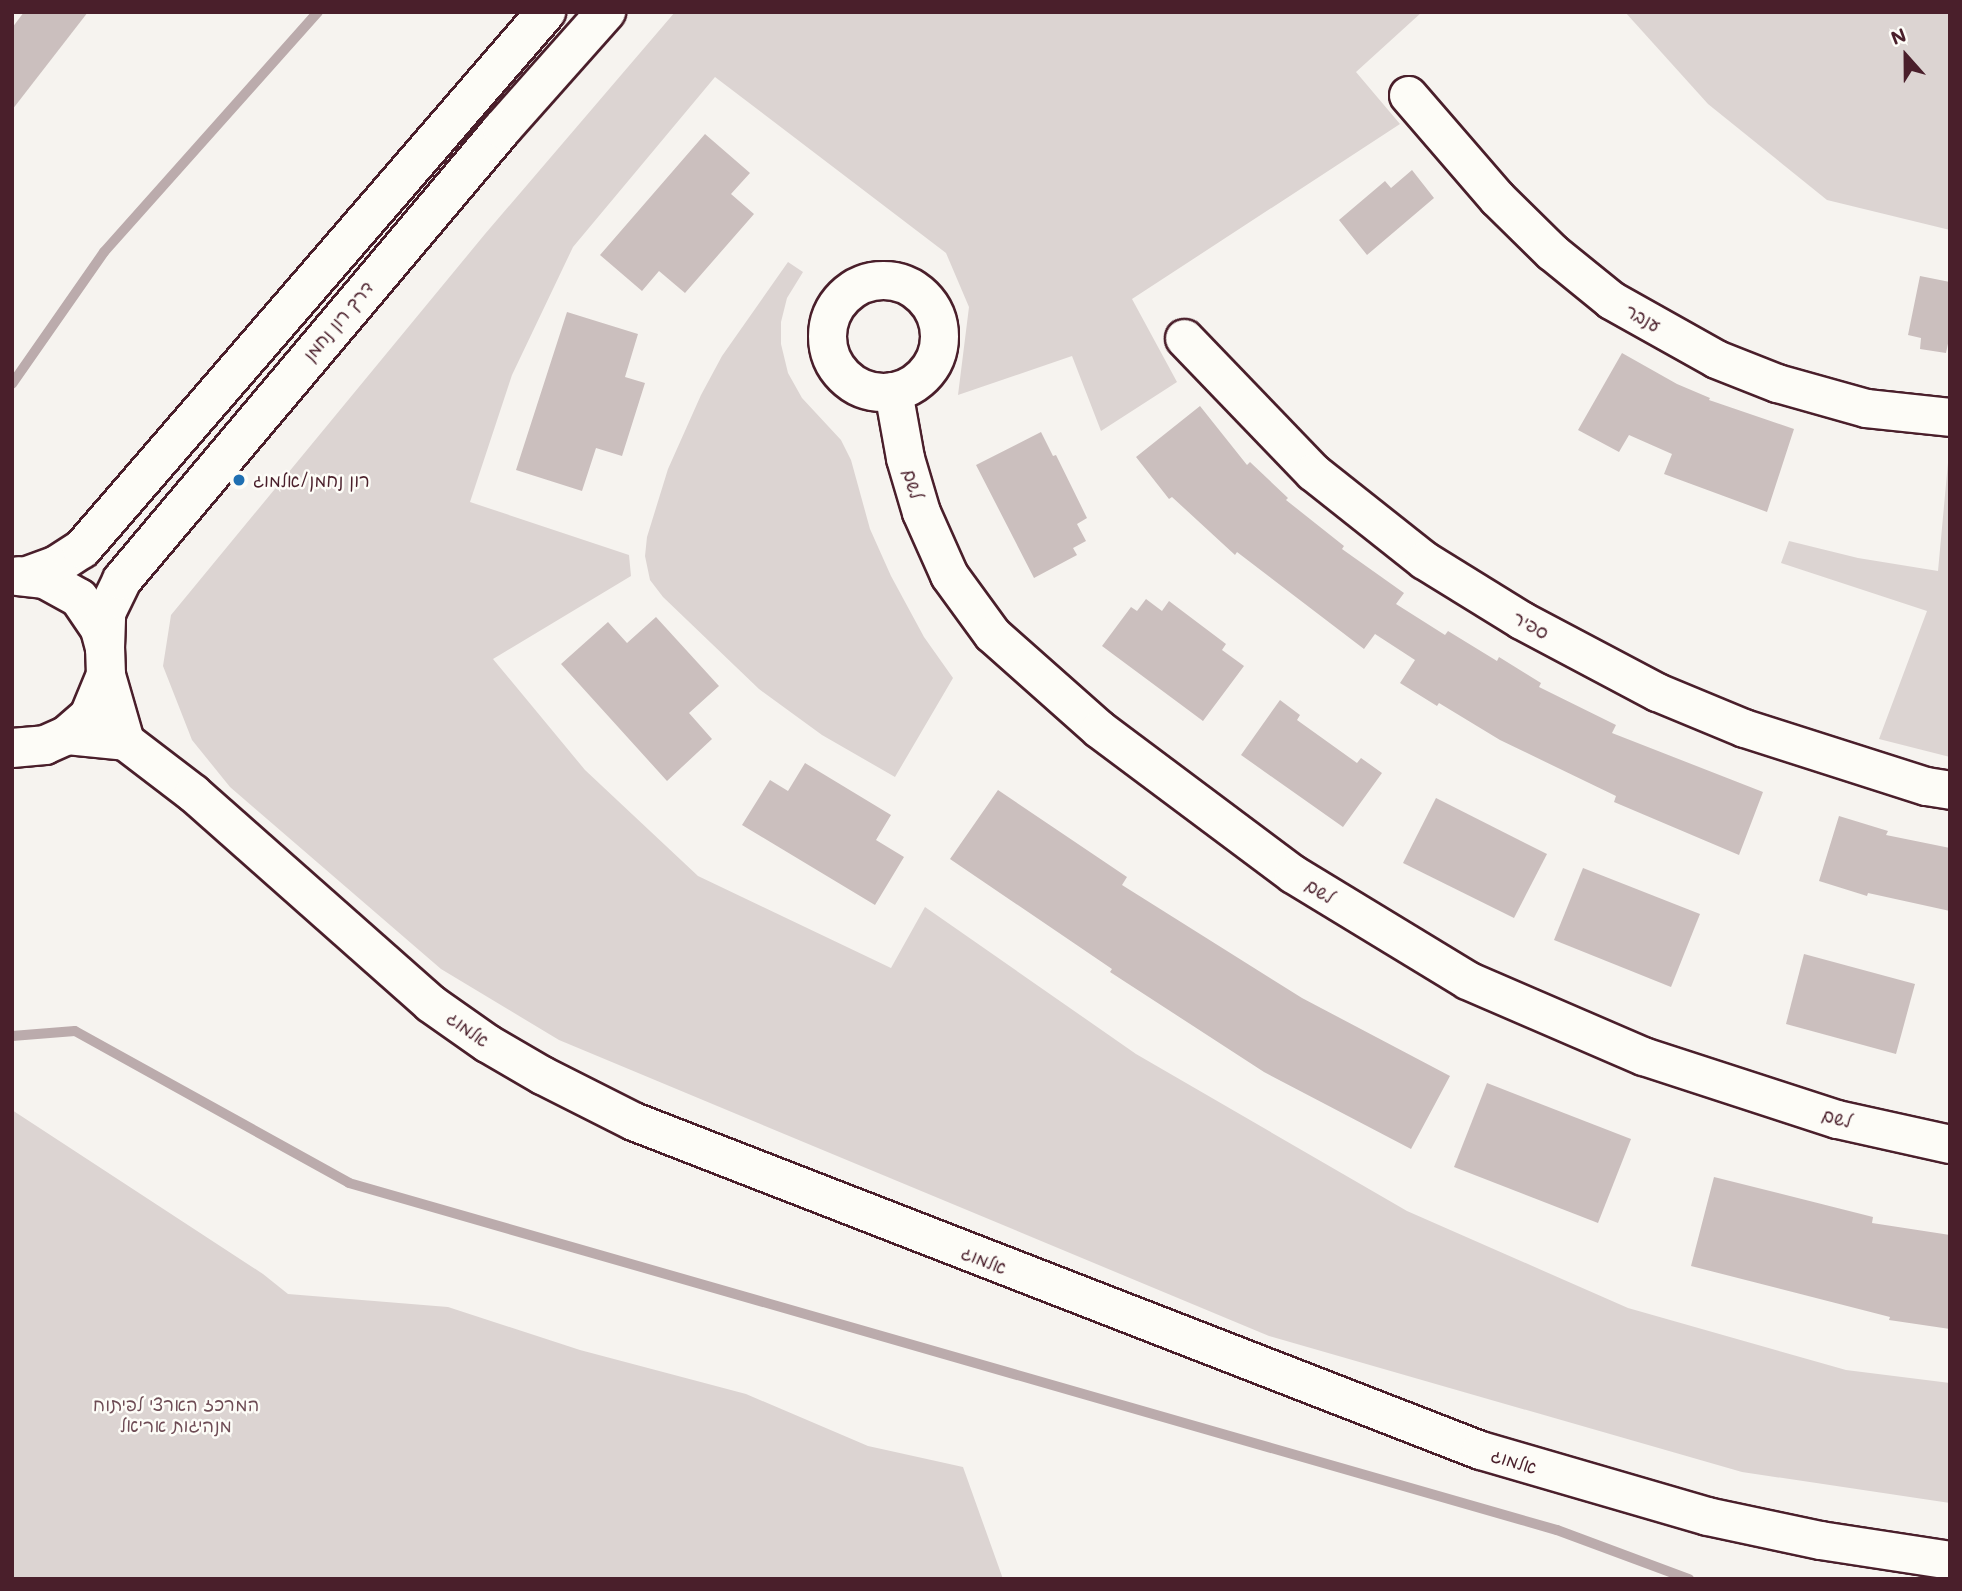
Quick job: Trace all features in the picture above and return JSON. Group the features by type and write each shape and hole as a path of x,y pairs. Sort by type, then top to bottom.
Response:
{"main road":[{"path":"19,576 57,565 82,549 546,12"},
{"name":"דרך רון נחמן","path":"105,662 106,613 122,580 502,129 606,12"},
{"path":"14,750 45,745 67,735 89,716 105,662 100,629 79,598 46,579 19,576"}],"street":[{"name":"ענבר","path":"1408,95 1497,198 1552,252 1611,300 1716,359 1777,383 1866,408 1950,417"},
{"name":"ספיר","path":"1184,338 1313,472 1424,559 1521,620 1657,692 1744,728 1926,786 1950,790"},
{"name":"לשם","path":"893,391 905,458 921,512 949,575 992,634 1099,729 1293,874 1467,980 1643,1056 1837,1119 1950,1144"},
{"path":"67,735 125,741 105,662"},
{"name":"אלמוג","path":"125,741 193,793 430,1003 487,1043 542,1076 633,1121 1480,1450 1707,1516 1820,1540 1950,1560"}],"green space":[{"path":"675,12 1422,12 1356,72 1400,124 1132,299 1177,382 1101,431 1072,356 958,395 969,307 946,253 715,77 573,247 512,375 470,502 629,555 631,576 493,659 585,770 698,876 891,968 925,907 1136,1054 1407,1211 1628,1308 1846,1370 1950,1383 1950,1503 1742,1472 1269,1336 559,1040 441,969 230,787 192,740 163,666 171,615 485,234"},
{"path":"1625,12 1950,12 1950,230 1827,200 1708,104"},
{"path":"788,262 803,272 787,298 781,322 781,344 788,373 802,398 841,440 851,460 870,529 891,576 924,637 953,678 895,777 822,735 759,689 663,597 650,580 645,556 647,537 668,469 701,395 722,356"},
{"path":"1950,441 1950,757 1879,739 1927,611 1781,563 1789,541 1858,558 1938,571"},
{"name":"המרכז הארצי לפיתוח מנהיגות אריאל","path":"12,1110 263,1274 288,1294 448,1307 580,1350 746,1394 868,1446 963,1467 1003,1579 12,1579"}],"building":[{"path":"24,12 88,12 12,110 12,28"},
{"path":"705,134 750,173 731,194 754,214 685,293 659,271 642,291 600,255"},
{"path":"1412,170 1434,198 1367,255 1339,220 1385,181 1391,188"},
{"path":"1920,276 1950,282 1950,334 1946,353 1920,349 1921,338 1908,335"},
{"path":"567,312 638,334 625,377 645,383 622,456 596,448 582,491 516,470"},
{"path":"1622,353 1677,384 1710,398 1709,400 1794,429 1767,512 1664,474 1672,454 1629,435 1619,452 1578,430"},
{"path":"1200,406 1247,465 1250,462 1288,498 1286,500 1344,546 1342,549 1404,593 1396,604 1445,635 1448,631 1497,661 1499,657 1541,683 1539,687 1616,725 1612,733 1763,792 1739,855 1614,802 1616,796 1500,740 1439,703 1437,706 1400,683 1415,660 1375,634 1364,649 1237,552 1235,555 1172,497 1169,499 1136,457"},
{"path":"1041,432 1053,456 1056,455 1087,518 1077,524 1086,541 1073,548 1077,555 1034,578 976,465"},
{"path":"1146,599 1162,611 1169,601 1226,644 1222,650 1244,666 1203,721 1102,646 1131,607 1137,611"},
{"path":"656,617 719,686 689,713 712,739 667,781 561,664 608,622 627,643"},
{"path":"1280,700 1300,715 1297,720 1357,763 1361,758 1382,773 1343,827 1241,755"},
{"path":"805,763 891,815 876,840 904,857 875,905 742,825 770,780 788,791"},
{"path":"998,790 1127,877 1122,885 1302,998 1450,1076 1411,1149 1264,1072 1110,972 1112,969 950,859"},
{"path":"1436,798 1547,854 1514,918 1403,863"},
{"path":"1839,816 1888,831 1886,835 1950,848 1950,911 1868,893 1867,896 1819,881"},
{"path":"1583,868 1700,914 1671,987 1554,940"},
{"path":"1804,954 1915,984 1896,1054 1786,1024"},
{"path":"1487,1083 1631,1139 1598,1223 1454,1167"},
{"path":"1714,1177 1873,1217 1872,1223 1950,1235 1950,1329 1889,1320 1890,1317 1691,1266"}],"waterway":[{"path":"12,384 104,252 318,12"},
{"path":"12,1036 75,1031 349,1183 1557,1530 1689,1579"}],"place":[{"name":"רון נחמן/אלמוג","path":"239,480"}]}
